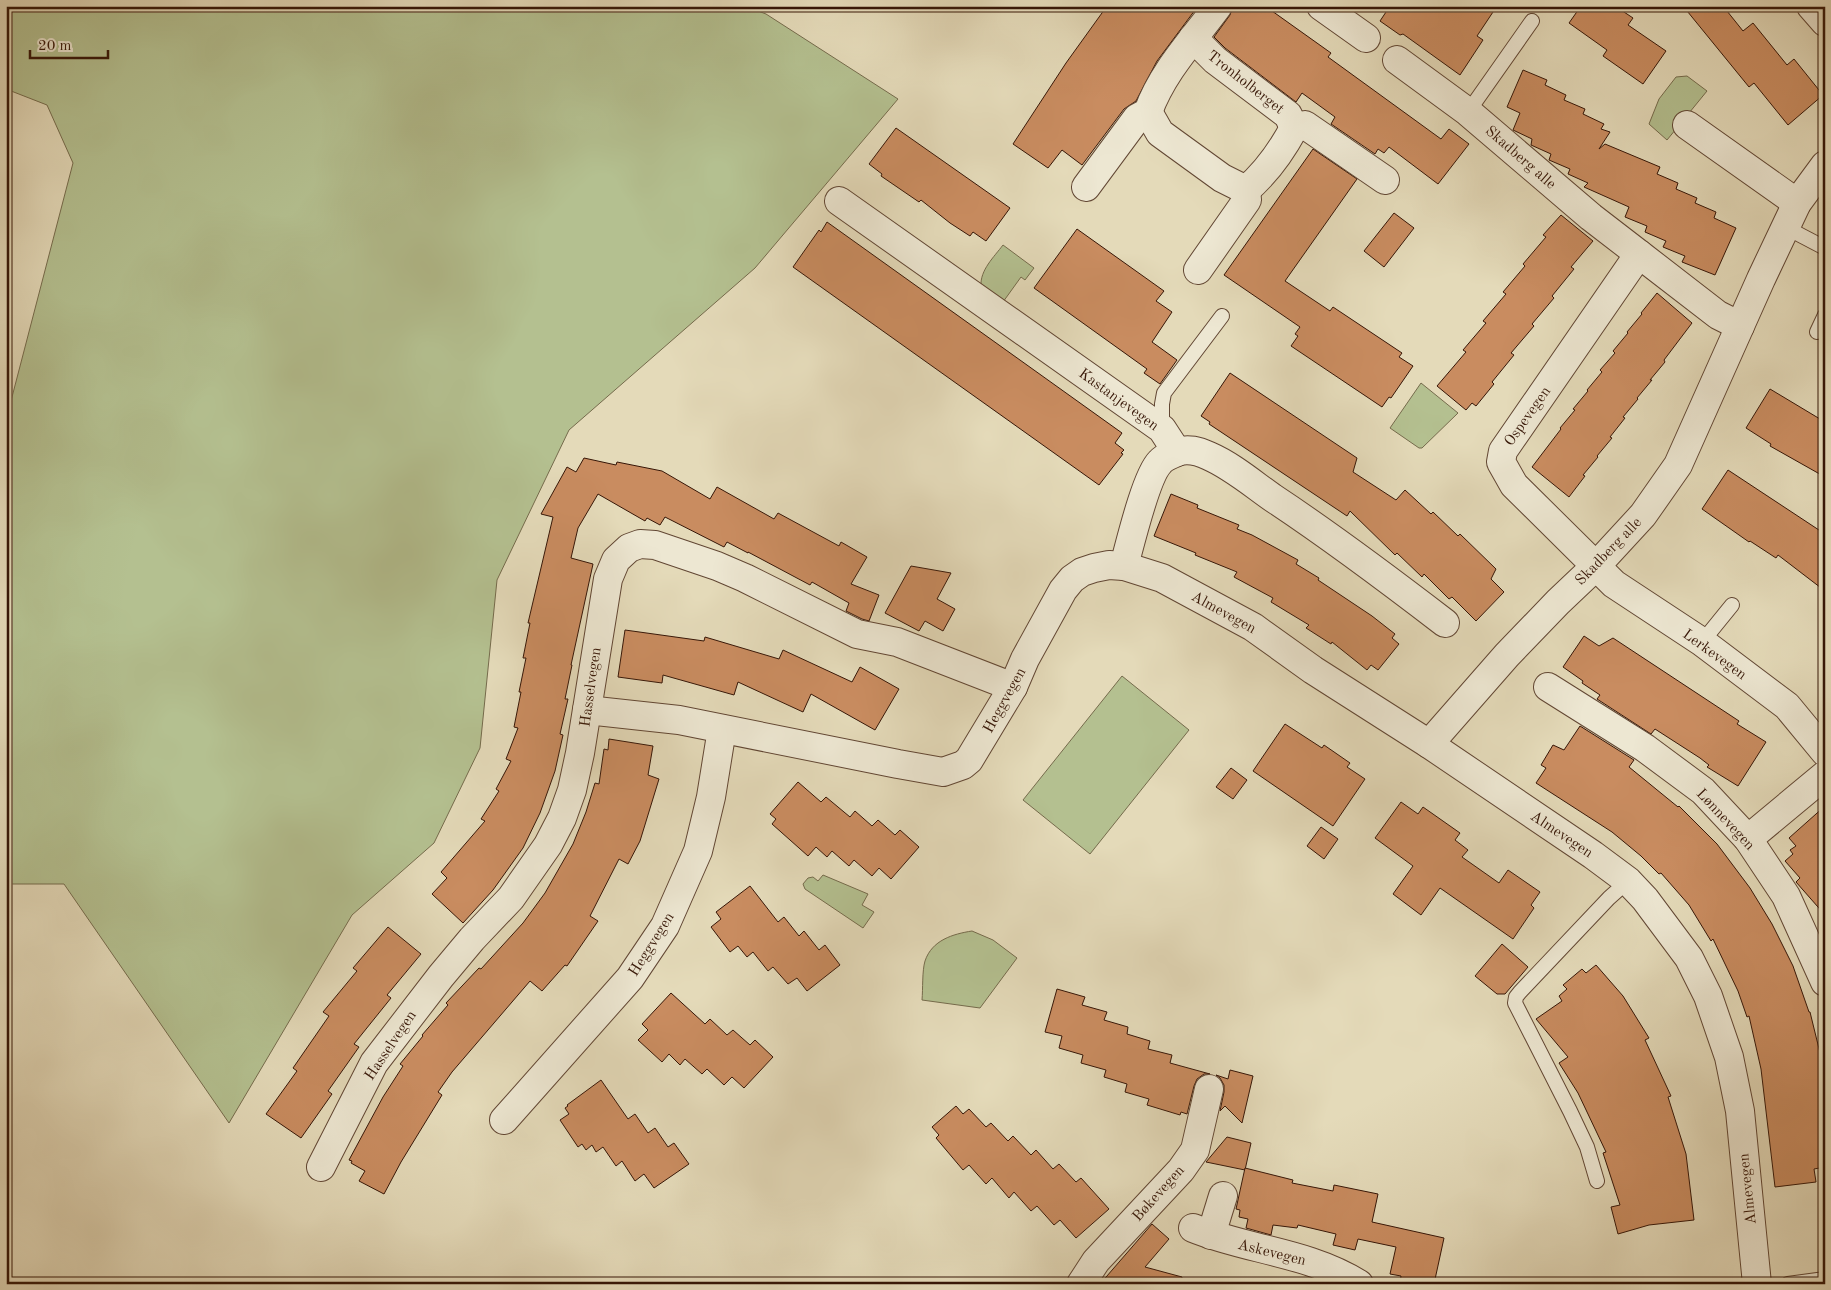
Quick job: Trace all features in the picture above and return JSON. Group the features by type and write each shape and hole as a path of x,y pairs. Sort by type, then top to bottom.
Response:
{"street":[{"name":"Tronholberget","path":"1086,187 1138,118 1148,112 1156,92 1193,38 1218,6"},
{"path":"1321,6 1366,38"},
{"path":"1811,6 1825,22"},
{"name":"Tronholberget","path":"1193,38 1214,60 1288,115 1294,128"},
{"name":"Skadberg alle","path":"1397,60 1468,112 1591,217 1718,315 1740,326"},
{"path":"1148,112 1160,133 1222,178 1246,190"},
{"name":"Tronholberget","path":"1198,270 1247,200 1246,190 1259,179 1280,154 1294,128 1305,125 1385,180"},
{"path":"1687,125 1797,203"},
{"name":"Skadberg alle","path":"1428,744 1507,655 1596,566 1643,515 1678,464 1785,227 1797,203 1825,165"},
{"name":"Kastanjevegen","path":"839,201 1162,430 1176,452"},
{"name":"Ospevegen","path":"1596,566 1514,485 1501,462 1503,451 1639,254"},
{"path":"1124,566 1155,469 1165,458 1176,452 1192,450 1210,457 1245,478 1342,544 1445,623"},
{"name":"Hasselvegen","path":"320,1167 374,1063 441,976 512,898 548,846 562,818 572,790 588,710 596,644 608,579 616,560 629,548 640,544 654,545 717,566 745,578 856,634 897,642 1012,687"},
{"name":"Heggvegen","path":"588,710 679,720 942,772 963,766 969,760 1012,687 1057,600 1072,579 1082,572 1094,568 1109,565 1124,566"},
{"name":"Almevegen","path":"1124,566 1162,578 1252,626 1313,670 1428,744 1593,855 1628,881 1651,907 1689,958 1708,996 1721,1030 1731,1065 1738,1101 1757,1284"},
{"name":"Lerkevegen","path":"1596,566 1614,584 1702,642 1787,706 1825,752"},
{"name":"Lønnevegen","path":"1548,687 1645,748 1703,791 1748,839 1786,896 1825,982"},
{"name":"Heggvegen","path":"504,1120 630,978 665,926 698,851 711,797 722,729"},
{"path":"1748,839 1825,775"},
{"name":"Bøkevegen","path":"1081,1284 1096,1261 1181,1170 1194,1150 1209,1089"},
{"name":"Askevegen","path":"1223,1196 1202,1232 1240,1244 1301,1258 1332,1269 1358,1284"}],"lane":[{"path":"1468,112 1532,21"},
{"path":"1785,227 1825,248"},
{"path":"1817,332 1825,315"},
{"path":"1162,430 1164,393 1222,316"},
{"path":"1702,642 1732,605"},
{"path":"1597,1181 1587,1147 1570,1110 1515,1003 1516,997 1520,992 1609,898 1628,881"},
{"path":"1788,1284 1825,1279"}],"green space":[{"path":"12,6 745,6 766,14 898,99 755,268 569,430 497,580 480,748 434,843 352,915 229,1123 64,884 6,884 6,420 73,163 47,105 6,89 6,10"},
{"path":"1687,76 1707,91 1667,140 1649,124 1659,99 1676,77"},
{"path":"1003,245 1034,268 1025,280 1021,277 1003,302 981,286 981,280 985,269"},
{"path":"1421,383 1458,413 1422,448 1419,448 1390,428"},
{"path":"1122,676 1189,730 1090,854 1023,800"},
{"path":"823,875 868,894 862,905 874,912 863,928 805,889 803,884 808,878 813,877 818,881"},
{"path":"972,931 993,940 1017,958 980,1008 922,1000 923,970 928,954 944,939"}],"building":[{"path":"1107,6 1198,6 1157,61 1136,101 1124,109 1082,165 1062,150 1048,168 1013,144 1066,63"},
{"path":"1233,6 1265,6 1331,53 1328,57 1441,139 1449,129 1469,144 1438,184 1389,147 1384,153 1378,149 1375,154 1331,124 1335,117 1302,93 1296,102 1225,48 1214,37 1230,15"},
{"path":"1390,6 1497,6 1477,36 1483,40 1460,75 1403,34 1400,35 1380,21"},
{"path":"1581,6 1615,6 1633,18 1628,25 1666,51 1643,84 1603,56 1607,50 1569,23"},
{"path":"1683,6 1723,6 1743,31 1753,23 1787,65 1794,59 1823,95 1788,125 1754,83 1749,87"},
{"path":"1523,70 1547,80 1545,85 1566,95 1564,100 1585,109 1583,114 1604,124 1601,129 1610,132 1599,149 1605,144 1660,167 1657,174 1678,183 1676,189 1697,198 1695,203 1716,212 1714,218 1736,228 1715,275 1682,262 1685,256 1663,247 1666,241 1645,232 1647,226 1625,217 1629,207 1584,187 1588,183 1568,174 1570,169 1549,160 1551,154 1531,145 1532,139 1513,130 1520,113 1507,107"},
{"path":"896,128 1010,208 986,241 973,232 970,236 950,223 921,200 919,202 881,176 882,174 869,164"},
{"path":"1313,149 1357,179 1285,281 1330,311 1333,307 1402,353 1399,357 1413,366 1391,398 1389,397 1382,407 1291,346 1298,336 1295,334 1300,327 1224,275"},
{"path":"1394,213 1414,228 1384,267 1364,251"},
{"path":"1561,215 1593,241 1571,267 1574,269 1552,296 1554,298 1532,324 1534,326 1511,353 1514,355 1492,382 1494,384 1476,406 1472,403 1466,410 1437,386 1466,352 1463,350 1486,323 1483,321 1506,294 1503,292 1546,237 1543,235"},
{"path":"827,222 1122,433 1115,443 1124,450 1121,453 1123,454 1099,485 793,267 819,230 821,232"},
{"path":"1077,229 1164,291 1156,301 1172,312 1152,342 1177,360 1160,384 1144,373 1147,369 1034,288"},
{"path":"1657,293 1692,323 1623,417 1625,418 1610,437 1612,438 1583,475 1585,476 1569,497 1532,467 1602,372 1600,370 1615,353 1613,351"},
{"path":"1230,373 1357,458 1353,472 1396,500 1405,490 1431,514 1433,512 1458,536 1460,534 1496,569 1491,579 1504,592 1476,621 1452,597 1449,599 1424,574 1422,577 1397,553 1395,555 1350,511 1347,516 1209,424 1210,422 1201,416"},
{"path":"1770,389 1825,422 1825,477 1770,446 1771,444 1746,428"},
{"path":"584,458 616,465 617,462 662,471 710,499 717,487 774,519 778,513 839,546 841,542 867,557 851,584 879,595 869,621 862,619 846,611 849,603 812,582 810,585 727,542 724,547 665,517 660,525 647,518 645,521 598,494 578,528 571,558 593,564 571,665 565,699 568,699 560,734 563,735 555,771 540,813 523,848 493,890 463,923 432,894 447,878 441,872 485,821 481,819 499,791 496,789 511,761 506,759 518,728 514,727 526,658 523,658 530,623 528,623 553,517 541,514 567,467 576,472"},
{"path":"1728,470 1825,534 1825,591 1778,555 1776,558 1749,542 1702,509"},
{"path":"1171,494 1198,505 1197,508 1239,525 1237,529 1298,560 1296,564 1319,578 1318,580 1372,616 1395,634 1392,638 1399,644 1378,670 1371,665 1367,670 1332,642 1331,644 1306,628 1309,625 1271,602 1273,598 1234,577 1237,572 1154,536"},
{"path":"911,566 951,573 937,599 955,609 943,631 925,621 919,631 885,613"},
{"path":"625,630 704,641 705,637 779,659 783,650 852,682 860,667 899,689 875,730 811,694 803,712 738,682 734,695 663,675 662,683 618,677"},
{"path":"1584,636 1599,646 1613,638 1739,721 1737,724 1766,742 1738,786 1707,767 1709,765 1700,758 1655,729 1651,734 1597,699 1600,695 1563,667"},
{"path":"1285,724 1322,748 1324,745 1350,763 1347,767 1365,779 1333,826 1253,771"},
{"path":"1580,726 1634,760 1629,767 1679,806 1717,844 1750,888 1772,924 1793,966 1810,1012 1821,1057 1825,1090 1825,1167 1814,1169 1816,1182 1775,1187 1761,1069 1749,1016 1747,1017 1738,991 1713,939 1711,941 1689,905 1661,873 1659,874 1612,832 1536,783 1546,768 1541,765 1553,745 1564,750"},
{"path":"609,739 653,746 648,775 659,779 640,841 628,864 619,859 590,916 598,921 567,966 565,965 542,991 530,981 452,1072 438,1092 442,1095 401,1162 384,1194 359,1181 365,1171 349,1160 383,1097 403,1066 400,1064 448,1005 446,1003 479,968 481,969 523,923 545,893 573,844 595,783 599,784 604,749 608,750"},
{"path":"1231,768 1247,780 1233,799 1216,787"},
{"path":"798,782 821,802 826,797 850,817 855,811 872,826 878,820 895,835 900,830 919,847 891,879 879,868 872,876 854,860 849,866 832,851 827,857 816,847 808,856 772,824 776,819 770,814"},
{"path":"1401,802 1418,814 1423,807 1460,833 1455,840 1468,850 1462,857 1499,883 1508,870 1540,892 1531,905 1534,908 1513,939 1440,888 1421,915 1393,894 1413,866 1375,838"},
{"path":"1825,806 1825,915 1796,882 1800,878 1785,861 1793,854 1790,850 1796,846 1789,838"},
{"path":"1321,827 1338,839 1324,859 1307,846"},
{"path":"750,886 778,922 784,917 799,936 804,931 819,950 825,945 840,965 807,991 797,978 788,984 773,967 768,971 753,952 747,957 738,946 730,952 711,927 721,919 716,912"},
{"path":"388,927 421,954 387,995 391,998 354,1044 359,1047 328,1091 332,1094 301,1138 266,1114 297,1071 293,1068 329,1016 323,1012 357,971 353,968"},
{"path":"1502,944 1528,967 1505,994 1497,994 1475,976"},
{"path":"1596,965 1623,996 1649,1038 1645,1040 1671,1096 1668,1097 1686,1154 1694,1220 1649,1225 1618,1234 1611,1207 1620,1205 1603,1153 1606,1152 1578,1093 1559,1063 1568,1057 1536,1019 1562,1001 1559,996 1567,989 1563,985 1582,969 1586,973"},
{"path":"1057,989 1085,997 1082,1005 1107,1012 1104,1020 1128,1027 1127,1034 1150,1041 1148,1049 1172,1055 1170,1063 1210,1074 1204,1074 1197,1079 1187,1114 1181,1112 1180,1115 1147,1105 1149,1099 1125,1092 1127,1084 1104,1077 1106,1070 1081,1063 1083,1055 1059,1048 1062,1036 1045,1032"},
{"path":"671,993 705,1024 710,1019 727,1035 733,1030 750,1045 755,1040 773,1057 744,1088 732,1077 724,1085 707,1069 702,1074 685,1059 680,1065 669,1054 662,1062 638,1040 648,1030 642,1024"},
{"path":"1230,1070 1253,1076 1242,1123 1225,1106 1220,1111 1224,1085 1216,1075 1228,1079"},
{"path":"601,1080 628,1119 635,1114 648,1133 655,1128 668,1147 674,1143 689,1164 654,1188 644,1174 635,1181 622,1161 616,1166 603,1147 596,1152 592,1145 586,1150 582,1144 578,1147 560,1120 569,1114 565,1108 567,1105"},
{"path":"956,1106 963,1114 969,1109 986,1127 991,1123 1008,1141 1013,1136 1031,1155 1036,1150 1053,1169 1059,1164 1076,1182 1081,1178 1109,1209 1076,1238 1060,1220 1054,1225 1037,1206 1031,1211 1014,1192 1009,1198 992,1178 986,1184 969,1165 963,1170 936,1138 939,1135 932,1127"},
{"path":"1227,1137 1251,1143 1245,1170 1206,1162"},
{"path":"1245,1168 1293,1180 1292,1183 1333,1191 1334,1185 1378,1194 1372,1222 1444,1238 1434,1284 1400,1284 1401,1276 1390,1274 1396,1247 1358,1239 1355,1250 1333,1245 1336,1234 1298,1225 1297,1228 1273,1225 1271,1235 1246,1228 1248,1219 1239,1217 1240,1210 1236,1209"},
{"path":"1152,1224 1169,1239 1145,1267 1182,1277 1181,1284 1100,1284"}]}
